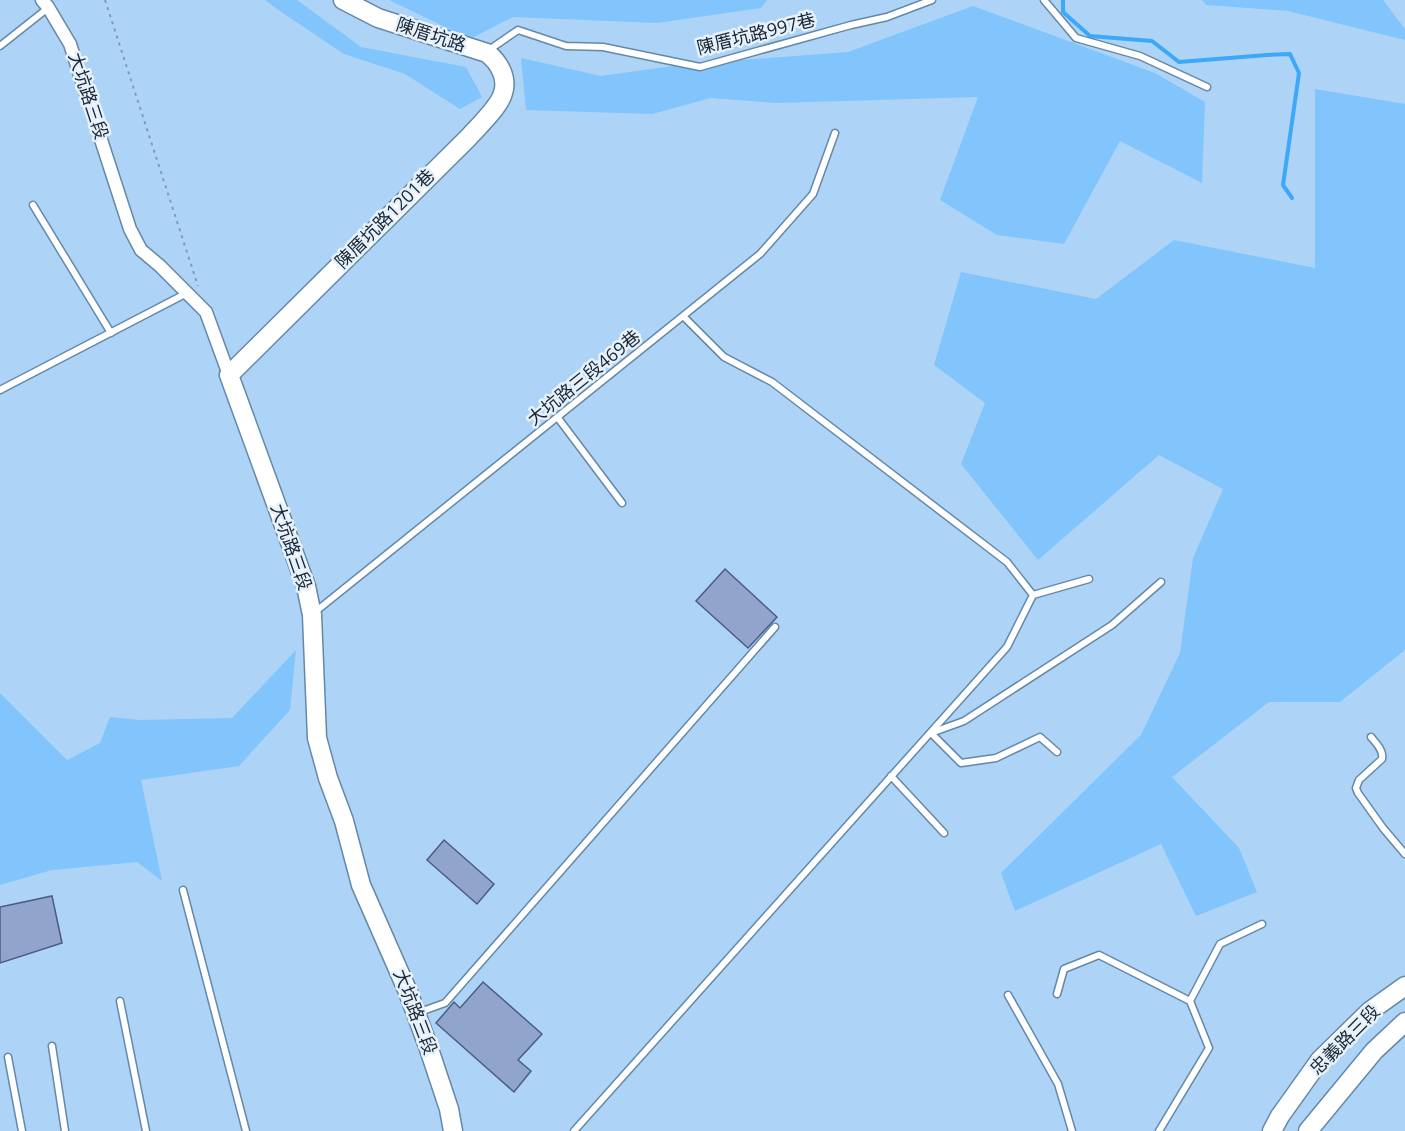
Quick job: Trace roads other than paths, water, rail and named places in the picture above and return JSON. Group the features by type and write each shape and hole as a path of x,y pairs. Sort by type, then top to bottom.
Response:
{"street":[{"name":"陳厝坑路","path":"343,0 378,18 487,53"},
{"name":"大坑路三段","path":"45,4 70,44 130,229 141,250 206,312 306,586 312,615 317,738 328,778 344,821 361,885 416,1013 449,1109 453,1131"},
{"name":"陳厝坑路1201巷","path":"229,375 468,138 491,112 503,94 504,77 496,59 487,53"},
{"name":"忠義路三段","path":"1272,1131 1320,1060 1370,1011 1405,986"},
{"name":"忠義路三段","path":"1308,1131 1374,1051 1405,1022"}],"lane":[{"name":"陳厝坑路997巷","path":"487,53 518,30 566,46 603,46 700,67 887,17 932,0"},
{"path":"1044,0 1076,38 1140,56 1207,87"},
{"path":"0,46 45,4"},
{"name":"大坑路三段469巷","path":"312,615 760,254 813,194 835,133"},
{"path":"33,205 111,333"},
{"path":"0,390 188,293"},
{"path":"684,317 724,357 772,382 1007,562 1033,595"},
{"path":"558,418 622,503"},
{"path":"574,1131 1007,647 1033,595 1089,579"},
{"path":"931,733 964,721 1112,625 1161,582"},
{"path":"416,1013 445,1003 775,627"},
{"path":"931,733 961,763 996,759 1040,737 1057,752"},
{"path":"1371,737 1383,755 1382,759 1359,780 1356,788 1383,828 1405,854"},
{"path":"891,776 944,833"},
{"path":"183,890 246,1131"},
{"path":"1190,1001 1220,944 1262,924"},
{"path":"1058,994 1065,969 1099,955 1190,1001 1209,1048 1159,1131"},
{"path":"1008,995 1058,1084 1072,1131"},
{"path":"120,1001 146,1131"},
{"path":"52,1046 65,1131"},
{"path":"8,1057 22,1131"}],"waterway":[{"path":"1063,0 1063,12 1090,36 1152,41 1179,62 1290,54 1299,73 1283,185 1292,198"}]}
